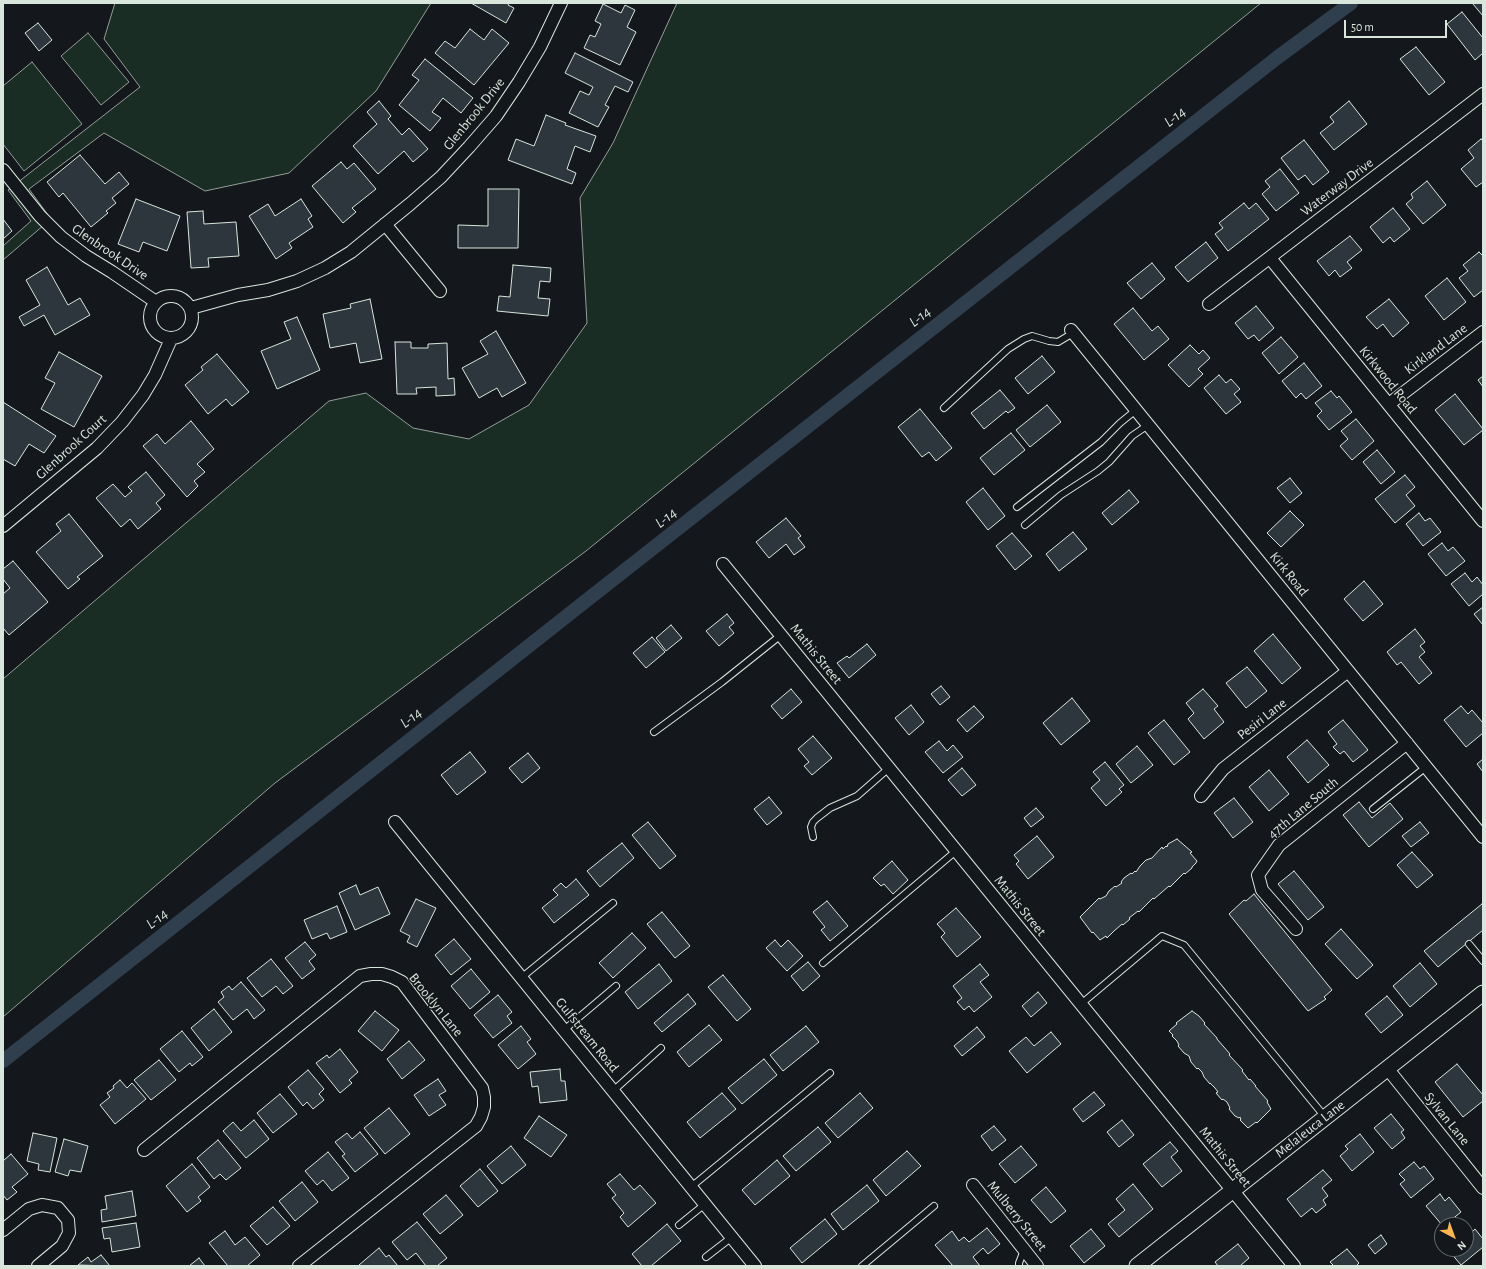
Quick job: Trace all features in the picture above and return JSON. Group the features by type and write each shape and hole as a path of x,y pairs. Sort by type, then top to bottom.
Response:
{"street":[{"name":"Glenbrook Drive","path":"191,308 238,295 268,290 297,281 325,268 351,252 386,224 441,177 496,116 540,47 561,3"},
{"name":"Waterway Drive","path":"1209,304 1483,94"},
{"name":"Glenbrook Drive","path":"3,170 40,216 61,237 86,256 156,302"},
{"path":"386,224 440,291"},
{"name":"Kirkwood Road","path":"1270,258 1483,521"},
{"path":"166,296 180,298 187,302 191,308 193,315 192,323 189,329 178,338 164,338 158,335 150,324 149,317 151,310 156,302 166,296"},
{"name":"Kirk Road","path":"1072,332 1483,837"},
{"name":"Kirkland Lane","path":"1389,404 1483,332"},
{"name":"Glenbrook Court","path":"3,526 98,448 122,422 143,395 155,375 171,339"},
{"name":"Mathis Street","path":"723,564 1294,1266"},
{"name":"Pesiri Lane","path":"1201,796 1223,769 1348,671"},
{"name":"47th Lane South","path":"1296,929 1262,890 1258,875 1279,845 1407,743"},
{"name":"Gulfstream Road","path":"395,822 756,1266"},
{"name":"Brooklyn Lane","path":"144,1150 360,976 382,974 402,982 482,1088 484,1107 481,1117 476,1126 299,1266"},
{"name":"Melaleuca Lane","path":"1137,1266 1483,993"},
{"name":"Sylvan Lane","path":"1387,1068 1483,1188"},
{"name":"Mulberry Street","path":"973,1185 1037,1266"},
{"path":"3,1230 29,1209 42,1205 58,1208 68,1220 69,1233 62,1246 38,1266"}],"lane":[{"path":"944,408 1008,350 1024,339 1032,336 1058,342 1072,332"},
{"path":"1017,506 1101,442 1120,423 1136,410"},
{"path":"1025,525 1061,495 1098,471 1109,462 1132,436 1148,425"},
{"path":"654,732 722,682 781,635"},
{"path":"1373,809 1426,767"},
{"path":"813,837 811,827 817,818 830,808 857,796 889,768"},
{"path":"823,963 956,851"},
{"path":"521,978 613,903"},
{"path":"1081,1004 1162,936 1184,945 1325,1117"},
{"path":"1469,944 1483,961"},
{"path":"564,1030 616,986"},
{"path":"613,1091 661,1048"},
{"path":"691,1187 830,1073"},
{"path":"679,1225 705,1204"},
{"path":"862,1266 934,1206"},
{"path":"706,1257 732,1237"},
{"path":"1019,1266 1024,1250"}],"green space":[{"path":"115,3 431,3 376,91 289,173 205,191 104,133 29,189 51,219 3,260 3,246 31,221 8,190 140,87 104,39"},
{"path":"677,3 1261,3 586,551 275,783 3,1017 3,679 329,401 366,393 413,428 469,439 529,405 587,323 580,198 613,143"},
{"path":"88,33 129,82 101,105 61,56"},
{"path":"32,62 82,124 24,171 3,144 3,86"}],"building":[{"path":"471,3 509,3 508,5 514,8 506,23"},
{"path":"1483,3 1483,16 1473,4"},
{"path":"603,4 621,13 625,5 635,10 627,27 636,32 620,65 584,48 590,35 595,37 601,24 595,21"},
{"path":"1462,12 1483,38 1483,53 1475,60 1447,24"},
{"path":"38,23 52,40 39,51 25,33"},
{"path":"470,29 484,40 492,29 509,43 474,85 435,53 445,41 455,48"},
{"path":"1416,47 1445,82 1429,95 1400,59"},
{"path":"575,53 633,82 628,92 615,86 605,105 609,107 598,127 569,113 580,91 589,95 593,87 565,73"},
{"path":"425,59 473,98 461,113 443,98 432,112 441,118 430,131 399,105 419,80 412,75"},
{"path":"379,101 391,116 388,119 402,135 409,128 428,149 413,162 404,151 378,174 353,146 377,124 367,112"},
{"path":"1349,101 1367,124 1334,150 1320,133 1334,122 1330,117"},
{"path":"546,115 566,123 565,125 596,136 590,152 575,146 567,169 576,173 572,184 508,160 516,139 534,146"},
{"path":"1481,139 1483,141 1483,182 1476,187 1461,169 1474,158 1468,150"},
{"path":"1304,140 1329,172 1313,185 1305,175 1298,180 1281,158"},
{"path":"80,155 105,184 119,172 129,184 112,198 116,203 106,211 108,213 91,227 63,193 59,197 47,182"},
{"path":"341,162 347,169 354,163 376,189 352,208 356,212 343,223 312,186"},
{"path":"1280,169 1299,193 1276,211 1262,194 1270,187 1265,181"},
{"path":"1427,181 1446,205 1423,224 1406,204 1413,198 1411,194"},
{"path":"488,189 519,189 518,248 458,248 458,225 488,226"},
{"path":"136,199 180,216 167,251 143,242 139,252 118,244"},
{"path":"301,199 312,216 308,219 313,227 289,243 292,248 276,259 249,216 268,204 275,216"},
{"path":"1244,203 1249,209 1256,203 1269,219 1228,251 1215,234 1223,228 1219,223"},
{"path":"1393,208 1410,229 1394,242 1390,237 1383,243 1370,227"},
{"path":"203,211 204,224 236,222 239,256 208,258 209,267 191,268 187,212"},
{"path":"3,219 12,231 3,239"},
{"path":"1350,236 1362,250 1347,262 1352,268 1340,277 1335,270 1329,276 1317,261"},
{"path":"1206,242 1218,258 1188,282 1175,267"},
{"path":"1479,252 1483,256 1483,290 1474,297 1459,278 1468,271 1463,265"},
{"path":"1152,263 1165,279 1141,299 1127,283"},
{"path":"513,265 551,268 550,282 540,281 538,298 550,299 548,316 497,311 499,296 510,297"},
{"path":"47,267 68,305 80,298 90,315 55,335 44,315 24,326 19,317 40,305 26,280"},
{"path":"1447,278 1466,302 1444,320 1425,296"},
{"path":"370,299 382,359 360,363 356,343 330,348 323,314 351,308 350,304"},
{"path":"1389,299 1409,323 1393,337 1383,324 1377,329 1366,317"},
{"path":"1256,306 1274,328 1259,341 1254,335 1248,339 1235,323"},
{"path":"1133,308 1152,331 1158,326 1169,339 1144,360 1114,324"},
{"path":"297,317 320,370 277,389 261,351 291,339 284,322"},
{"path":"496,331 526,383 502,397 497,388 479,398 462,368 488,354 480,341"},
{"path":"1281,337 1298,357 1279,374 1262,353"},
{"path":"395,342 411,342 411,348 428,348 428,344 447,343 448,379 454,378 455,395 436,396 436,387 416,388 417,394 397,394"},
{"path":"1190,345 1199,354 1203,350 1210,358 1198,369 1203,374 1189,387 1168,365"},
{"path":"59,352 102,376 74,427 41,409 55,383 45,378"},
{"path":"217,354 249,392 232,406 226,399 208,414 185,385 203,370 201,367"},
{"path":"1042,356 1055,372 1028,394 1015,378"},
{"path":"1304,363 1322,386 1306,399 1301,393 1296,398 1282,381"},
{"path":"1219,375 1226,383 1231,379 1240,389 1234,394 1241,402 1226,414 1204,388"},
{"path":"1483,376 1483,387 1478,380"},
{"path":"1000,390 1015,408 1008,413 1006,411 984,429 971,413"},
{"path":"1331,391 1337,398 1339,396 1352,412 1329,430 1317,416 1322,411 1315,403"},
{"path":"1455,394 1483,429 1464,445 1435,410"},
{"path":"3,402 56,436 44,453 29,444 15,466 3,459"},
{"path":"1047,405 1061,422 1030,447 1016,430"},
{"path":"920,409 952,448 936,461 929,452 922,457 898,427"},
{"path":"1356,419 1374,441 1352,460 1340,446 1348,439 1341,431"},
{"path":"191,421 214,449 197,464 205,472 194,481 198,486 187,497 143,446 157,434 165,444"},
{"path":"1011,433 1025,450 994,475 980,458"},
{"path":"1377,450 1395,472 1381,484 1363,462"},
{"path":"146,472 165,495 156,503 161,509 138,529 130,519 121,527 96,498 113,484 125,497 132,491 128,487"},
{"path":"1405,475 1415,487 1406,495 1415,506 1395,523 1375,499"},
{"path":"1290,478 1302,493 1290,503 1277,488"},
{"path":"983,488 1005,516 988,530 966,502"},
{"path":"1129,490 1139,502 1112,525 1102,513"},
{"path":"1290,511 1304,525 1281,547 1267,533"},
{"path":"1419,513 1425,521 1430,518 1441,532 1423,546 1406,524"},
{"path":"69,514 103,556 77,577 80,579 68,589 36,552 61,531 56,524"},
{"path":"786,518 801,536 798,538 805,547 794,555 786,544 769,558 756,542"},
{"path":"1073,532 1087,549 1059,571 1046,554"},
{"path":"1012,533 1032,556 1015,570 996,546"},
{"path":"1442,543 1448,551 1453,547 1465,561 1446,576 1428,554"},
{"path":"13,561 48,602 9,635 3,628 3,594 10,588 3,579 3,569"},
{"path":"1465,573 1472,582 1477,577 1483,585 1483,594 1469,606 1451,584"},
{"path":"1364,581 1383,604 1363,621 1344,599"},
{"path":"1483,607 1483,625 1474,614"},
{"path":"727,614 734,623 729,627 734,633 719,646 706,631"},
{"path":"671,625 682,638 666,651 656,638"},
{"path":"1415,629 1425,642 1420,646 1425,652 1419,657 1432,673 1419,684 1401,662 1397,665 1387,652"},
{"path":"1273,634 1301,668 1282,684 1254,651"},
{"path":"652,637 665,652 646,668 633,653"},
{"path":"867,644 876,655 849,678 837,663 847,656 849,658"},
{"path":"1247,667 1267,691 1246,708 1226,683"},
{"path":"941,686 950,697 940,705 931,694"},
{"path":"791,689 802,702 782,719 771,706"},
{"path":"1203,689 1218,706 1214,709 1224,722 1204,739 1188,719 1194,713 1186,703"},
{"path":"1072,698 1090,721 1061,745 1043,723"},
{"path":"911,705 924,722 909,735 895,718"},
{"path":"974,706 984,717 967,732 957,720"},
{"path":"1461,706 1468,714 1472,710 1483,723 1483,733 1466,747 1444,720"},
{"path":"1164,720 1190,752 1174,765 1148,733"},
{"path":"1343,720 1368,750 1353,762 1344,751 1340,754 1333,747 1337,744 1328,732"},
{"path":"813,736 832,758 812,775 804,766 809,762 798,749"},
{"path":"1307,740 1329,765 1308,783 1287,757"},
{"path":"939,741 947,751 953,745 963,757 943,773 925,752"},
{"path":"1137,746 1153,765 1131,783 1116,764"},
{"path":"470,752 486,772 457,795 441,775"},
{"path":"528,753 540,768 522,783 509,768"},
{"path":"1483,759 1483,772 1477,764"},
{"path":"1105,762 1124,785 1119,789 1122,792 1106,806 1091,788 1100,780 1093,772"},
{"path":"962,768 976,785 962,796 948,780"},
{"path":"1269,770 1289,794 1269,811 1249,787"},
{"path":"769,797 782,813 767,825 754,809"},
{"path":"1234,798 1253,822 1233,838 1214,813"},
{"path":"1359,802 1372,818 1390,803 1403,819 1369,847 1343,815"},
{"path":"1036,808 1044,817 1031,827 1024,818"},
{"path":"648,822 676,856 660,869 632,835"},
{"path":"1420,822 1429,833 1411,847 1402,836"},
{"path":"1037,836 1054,857 1028,879 1016,864 1019,861 1014,855"},
{"path":"1177,839 1192,852 1190,853 1197,861 1196,863 1170,887 1169,886 1154,899 1153,898 1139,912 1138,911 1129,918 1130,919 1123,925 1122,924 1107,938 1106,936 1100,940 1093,932 1092,933 1080,917 1099,898 1100,899 1106,896 1115,886 1116,887 1122,883 1121,882 1124,878 1135,871 1136,872 1146,860 1152,858 1162,847 1163,849 1166,846 1167,847 1168,844"},
{"path":"622,843 634,858 600,887 587,871"},
{"path":"1412,852 1433,875 1417,888 1397,865"},
{"path":"892,861 908,880 893,894 884,884 881,886 873,878"},
{"path":"1294,871 1324,907 1308,920 1278,884"},
{"path":"576,879 589,895 554,923 542,908 558,895 553,890 561,883 566,888"},
{"path":"356,885 360,895 378,887 390,914 355,930 339,893"},
{"path":"1254,894 1332,990 1324,997 1326,999 1308,1011 1229,914 1244,900 1246,901"},
{"path":"416,899 436,908 417,947 407,942 410,936 400,931"},
{"path":"827,901 848,926 830,941 821,930 825,927 813,912"},
{"path":"1482,904 1483,930 1438,967 1424,951"},
{"path":"337,906 347,932 330,939 327,933 312,939 304,920"},
{"path":"956,908 981,937 957,957 941,937 945,933 937,924"},
{"path":"662,912 690,946 675,958 647,924"},
{"path":"1341,929 1373,965 1357,979 1325,944"},
{"path":"632,933 646,948 613,978 599,963"},
{"path":"454,939 471,959 451,975 435,955"},
{"path":"775,940 781,947 788,940 803,956 787,971 766,948"},
{"path":"305,942 316,955 309,961 315,969 302,979 285,958"},
{"path":"271,959 293,986 283,994 276,986 262,997 247,978"},
{"path":"808,962 820,976 803,991 791,976"},
{"path":"1420,963 1437,984 1410,1007 1393,986"},
{"path":"659,964 672,981 638,1009 625,992"},
{"path":"980,964 989,975 980,982 992,997 974,1012 969,1006 964,1010 957,1002 962,998 953,986"},
{"path":"471,969 490,992 470,1009 451,986"},
{"path":"723,975 751,1009 737,1021 708,987"},
{"path":"241,982 265,1010 254,1019 247,1009 233,1020 218,1002 224,997 221,992 229,986 232,990"},
{"path":"1038,992 1047,1003 1031,1017 1022,1006"},
{"path":"688,994 696,1004 662,1032 654,1023"},
{"path":"498,995 512,1012 507,1016 512,1023 493,1038 474,1015"},
{"path":"1387,996 1403,1015 1381,1033 1365,1014"},
{"path":"214,1009 232,1032 209,1051 191,1028"},
{"path":"375,1011 399,1030 382,1051 358,1031"},
{"path":"1192,1011 1205,1023 1204,1024 1243,1070 1242,1071 1249,1080 1250,1079 1268,1101 1267,1102 1271,1109 1257,1123 1256,1122 1248,1128 1240,1120 1240,1117 1235,1116 1229,1109 1230,1108 1227,1102 1223,1099 1222,1100 1216,1093 1218,1092 1204,1077 1202,1072 1191,1062 1189,1056 1178,1046 1177,1041 1169,1031 1177,1024 1176,1023"},
{"path":"709,1025 722,1040 689,1067 677,1052"},
{"path":"521,1026 531,1039 527,1042 536,1054 518,1069 498,1045"},
{"path":"806,1026 819,1042 783,1071 770,1055"},
{"path":"977,1027 985,1037 962,1056 954,1046"},
{"path":"182,1031 203,1057 192,1066 190,1063 179,1072 160,1049"},
{"path":"1051,1032 1061,1044 1027,1073 1009,1051 1026,1037 1034,1046"},
{"path":"409,1041 425,1060 402,1079 387,1059"},
{"path":"340,1049 358,1072 349,1080 352,1083 340,1093 316,1063 327,1055 329,1058"},
{"path":"764,1059 777,1075 742,1104 728,1088"},
{"path":"159,1060 176,1080 151,1100 134,1080"},
{"path":"1457,1064 1483,1095 1483,1101 1463,1117 1435,1082"},
{"path":"560,1069 561,1081 565,1081 567,1100 540,1103 538,1086 532,1087 530,1072"},
{"path":"308,1070 324,1089 319,1094 324,1100 313,1109 307,1102 303,1106 288,1087"},
{"path":"438,1079 446,1091 439,1095 446,1105 429,1116 414,1095"},
{"path":"120,1080 127,1088 132,1083 146,1099 115,1124 100,1105 110,1097 107,1093 114,1088 113,1086"},
{"path":"1094,1092 1105,1105 1083,1122 1073,1109"},
{"path":"722,1093 736,1109 700,1138 687,1122"},
{"path":"860,1093 873,1108 838,1138 825,1123"},
{"path":"280,1094 297,1114 273,1133 257,1113"},
{"path":"389,1108 410,1134 385,1154 364,1128"},
{"path":"1391,1114 1404,1130 1401,1132 1405,1138 1392,1149 1374,1128"},
{"path":"539,1116 567,1135 551,1157 524,1138"},
{"path":"254,1120 269,1139 246,1158 223,1131 233,1122 241,1131"},
{"path":"1122,1120 1134,1135 1119,1147 1107,1132"},
{"path":"994,1126 1006,1140 992,1151 981,1136"},
{"path":"818,1127 831,1142 796,1171 783,1156"},
{"path":"360,1132 378,1154 355,1172 342,1156 345,1154 335,1142 347,1133 352,1139"},
{"path":"33,1133 57,1138 50,1172 38,1170 39,1164 27,1161"},
{"path":"1360,1134 1374,1152 1352,1171 1340,1156 1348,1149 1345,1146"},
{"path":"64,1139 88,1146 81,1172 70,1170 68,1176 55,1172"},
{"path":"218,1140 241,1168 226,1180 220,1174 214,1179 197,1158"},
{"path":"1170,1142 1178,1151 1171,1157 1182,1171 1162,1187 1143,1164"},
{"path":"511,1146 526,1165 502,1184 487,1166"},
{"path":"1021,1146 1037,1165 1015,1183 999,1164"},
{"path":"907,1151 921,1166 886,1196 873,1180"},
{"path":"328,1152 349,1178 332,1191 323,1180 317,1185 305,1171"},
{"path":"11,1154 28,1174 12,1187 17,1192 7,1200 3,1195 3,1161"},
{"path":"777,1160 790,1176 755,1205 742,1190"},
{"path":"1414,1162 1420,1169 1424,1166 1434,1179 1411,1198 1400,1184 1405,1180 1399,1174"},
{"path":"192,1164 210,1187 198,1197 201,1201 187,1212 166,1186"},
{"path":"480,1169 498,1191 478,1207 460,1186"},
{"path":"1323,1170 1332,1180 1322,1188 1328,1196 1323,1200 1326,1205 1316,1213 1312,1208 1301,1217 1287,1199"},
{"path":"620,1174 634,1190 640,1185 656,1203 628,1227 620,1217 624,1213 612,1198 616,1195 607,1184"},
{"path":"302,1182 318,1202 295,1221 279,1201"},
{"path":"1133,1184 1153,1209 1119,1237 1108,1224 1125,1210 1116,1199"},
{"path":"867,1185 879,1201 843,1230 831,1214"},
{"path":"1046,1187 1066,1211 1051,1223 1031,1200"},
{"path":"132,1191 136,1216 102,1222 101,1210 107,1209 105,1196"},
{"path":"1440,1194 1445,1201 1449,1197 1461,1212 1455,1217 1435,1217 1426,1206"},
{"path":"446,1195 463,1215 440,1234 423,1214"},
{"path":"273,1207 290,1226 267,1245 250,1226"},
{"path":"825,1219 837,1234 802,1263 790,1248"},
{"path":"417,1222 447,1258 437,1266 426,1266 416,1253 407,1260 392,1242"},
{"path":"136,1223 140,1247 112,1252 110,1238 104,1239 102,1228"},
{"path":"667,1224 681,1241 651,1266 642,1266 632,1254"},
{"path":"987,1228 1000,1244 988,1254 983,1248 973,1257 980,1266 953,1266 935,1245 952,1231 959,1241 964,1237 969,1242"},
{"path":"1091,1229 1105,1246 1084,1263 1070,1246"},
{"path":"1475,1229 1483,1239 1483,1247 1474,1254"},
{"path":"225,1231 235,1245 245,1237 260,1255 247,1266 228,1266 209,1243"},
{"path":"1381,1235 1387,1244 1375,1254 1368,1245"},
{"path":"1238,1244 1249,1258 1240,1266 1218,1266 1215,1262"},
{"path":"379,1248 386,1257 389,1255 398,1266 359,1265"},
{"path":"1347,1249 1359,1263 1356,1266 1334,1266 1330,1262"},
{"path":"101,1255 110,1266 78,1265 88,1257 91,1262"},
{"path":"1454,1257 1471,1257 1461,1265"},
{"path":"199,1258 205,1266 189,1266"}],"waterway":[{"name":"L-14","path":"3,1061 1278,57 1351,3"}]}
